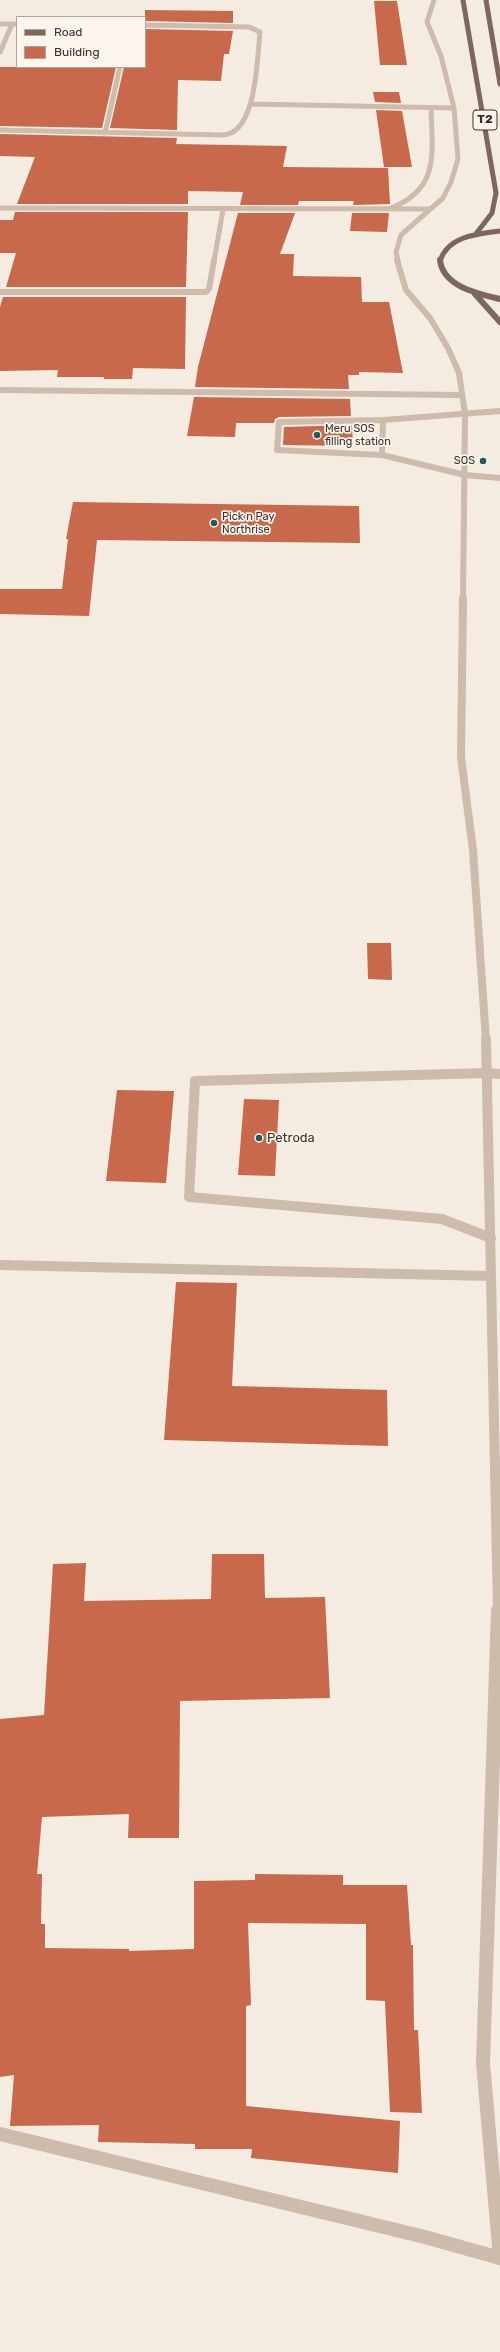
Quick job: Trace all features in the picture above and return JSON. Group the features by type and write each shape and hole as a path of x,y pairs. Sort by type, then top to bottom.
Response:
{"main road":[{"name":"T2","path":"463,0 496,193 492,213 475,234"},
{"path":"486,0 500,84"},
{"name":"T2","path":"500,231 475,234 450,245 441,254 439,264 444,275 449,280 474,293 500,299"},
{"name":"T2","path":"474,293 500,322"}],"street":[{"path":"0,2134 425,2237 500,2258 483,2063 498,1611 496,1336 491,1276 488,1074 472,850 461,757 462,565 466,475 465,414 459,373 448,348 430,318 406,290 399,270 396,252 402,235 429,209 443,198 451,182 458,159 454,108 441,56 427,22 434,0"},
{"path":"0,24 14,24 0,52"},
{"path":"0,130 230,134 241,126 250,104 260,32 249,26 146,25"},
{"path":"105,133 120,68"},
{"path":"250,104 454,108"},
{"path":"387,209 395,207 414,193 425,180 432,164 431,108"},
{"path":"0,208 223,210 429,209"},
{"path":"0,292 206,292 210,289 223,210"},
{"path":"0,390 462,395"},
{"path":"500,411 383,420 279,422 277,450 382,455 466,475 500,478"},
{"path":"382,455 383,420"},
{"path":"491,1238 442,1219 189,1197 196,1081 500,1074"},
{"path":"0,1265 491,1276"}],"building":[{"path":"374,1 397,1 407,65 380,65"},
{"path":"145,10 233,11 233,23 146,21"},
{"path":"146,29 233,31 229,54 224,54 221,81 178,80 177,130 110,128 124,68 146,68"},
{"path":"0,67 116,68 102,128 0,126"},
{"path":"373,92 399,92 401,103 375,102"},
{"path":"376,110 402,111 412,167 384,167"},
{"path":"0,134 177,138 176,144 287,146 283,167 388,168 390,204 353,205 354,201 299,201 298,205 240,205 243,192 188,191 188,204 17,204 35,157 0,156"},
{"path":"15,212 188,212 186,287 6,287 16,253 0,253 0,220 13,220"},
{"path":"238,213 295,213 280,254 294,254 293,276 361,277 362,302 389,302 403,373 359,372 359,375 348,375 349,389 195,387 198,367"},
{"path":"352,213 389,213 387,232 350,231"},
{"path":"3,297 186,297 185,369 133,368 132,379 104,379 104,377 57,377 58,370 0,371 0,307"},
{"path":"194,397 350,399 351,416 279,417 275,419 274,423 236,423 235,437 187,436"},
{"path":"352,425 353,446 283,445 284,427"},
{"name":"Pick n Pay Northrise","path":"73,502 359,506 360,543 97,540 89,616 0,614 0,589 62,589 68,539 66,539"},
{"path":"367,943 391,943 392,980 368,979"},
{"path":"117,1090 174,1091 166,1183 106,1181"},
{"name":"Petroda","path":"244,1099 279,1100 275,1176 238,1175"},
{"path":"176,1282 237,1283 232,1386 387,1390 388,1446 164,1440"},
{"path":"212,1554 264,1554 265,1598 325,1597 330,1698 180,1701 179,1838 128,1838 129,1814 42,1817 37,1874 42,1874 41,1924 45,1924 45,1948 129,1949 129,1951 194,1949 194,1881 255,1880 255,1874 343,1875 343,1885 407,1885 411,1945 413,1945 414,2030 418,2030 422,2113 390,2112 385,2001 366,2000 366,1924 248,1923 251,2005 246,2006 246,2106 400,2121 398,2173 251,2158 252,2149 195,2149 195,2144 98,2142 99,2125 10,2126 14,2075 0,2077 0,1719 44,1715 53,1564 86,1563 84,1601 211,1599"}],"place":[{"name":"Meru SOS filling station","path":"317,435"},
{"name":"SOS","path":"483,461"},
{"name":"Pick n Pay Northrise","path":"214,523"},
{"name":"Petroda","path":"259,1138"}]}
